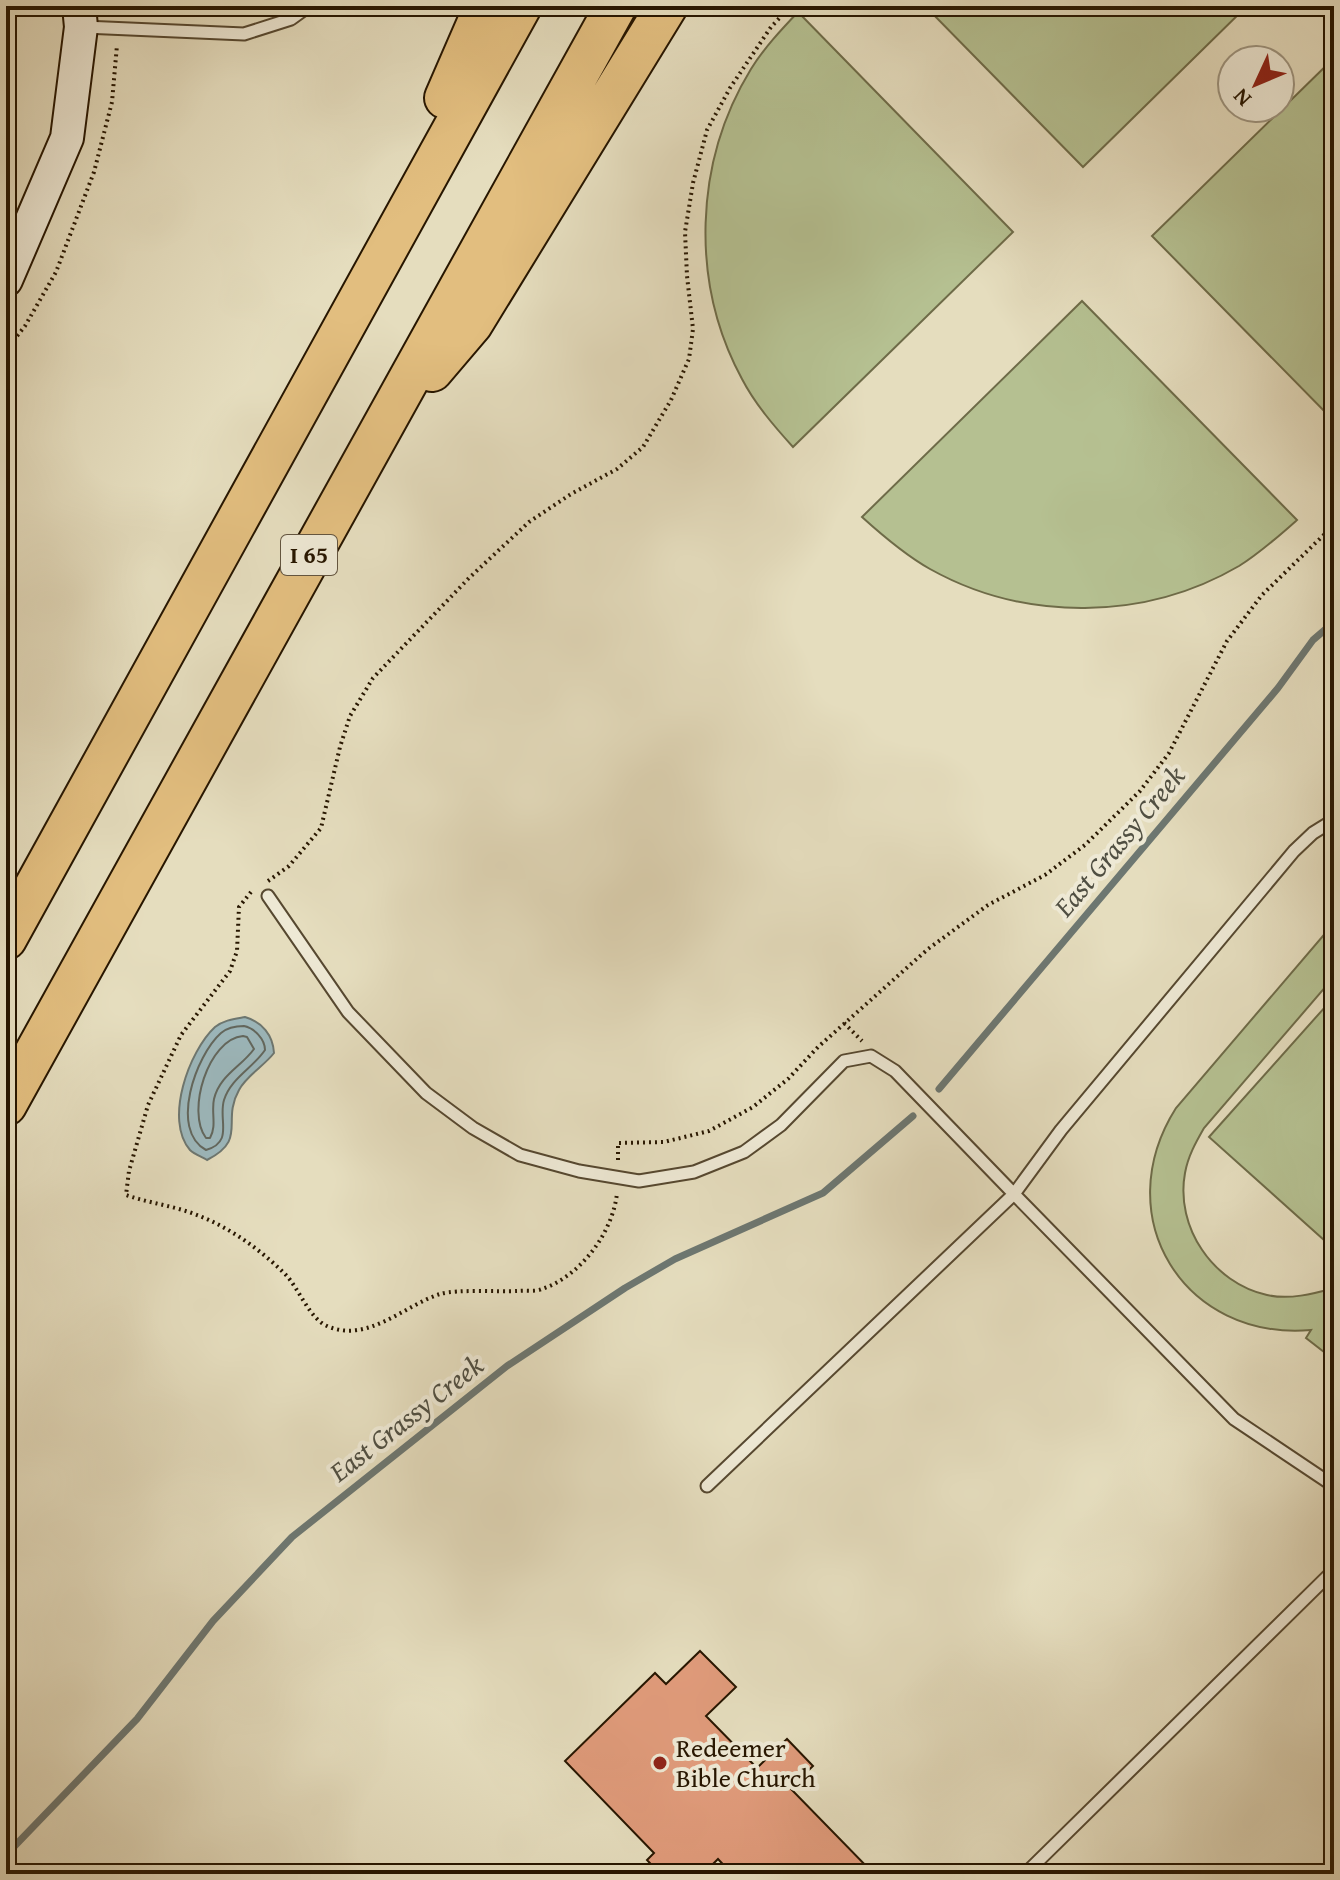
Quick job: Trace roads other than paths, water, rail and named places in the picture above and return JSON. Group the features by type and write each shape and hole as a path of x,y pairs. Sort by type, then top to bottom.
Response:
{"highway":[{"path":"73,817 426,140 485,6"},
{"path":"6,939 521,6"},
{"name":"I 65","path":"6,1105 616,6"},
{"path":"376,434 472,324 667,6"}],"street":[{"path":"6,280 67,138 80,17"}],"lane":[{"path":"80,17 119,29 244,34 291,19 309,6"},
{"path":"707,1486 1014,1194 1061,1130 1294,851 1313,833 1334,820"},
{"path":"268,896 348,1012 426,1093 473,1128 520,1155 579,1171 639,1181 694,1172 744,1152 781,1125 844,1061 871,1056 895,1071 1234,1419 1334,1486"},
{"path":"1025,1874 1334,1570"}],"water":[{"path":"245,1017 266,1030 274,1053 242,1085 234,1101 232,1129 227,1145 207,1160 190,1150 183,1137 179,1122 183,1086 205,1038 226,1021"}],"waterway":[{"name":"East Grassy Creek","path":"939,1089 1278,688 1313,640 1334,622"},
{"name":"East Grassy Creek","path":"6,1855 137,1719 213,1621 292,1537 507,1366 675,1259 823,1193 913,1116"}],"place":[{"name":"Redeemer Bible Church","path":"660,1763"}]}
